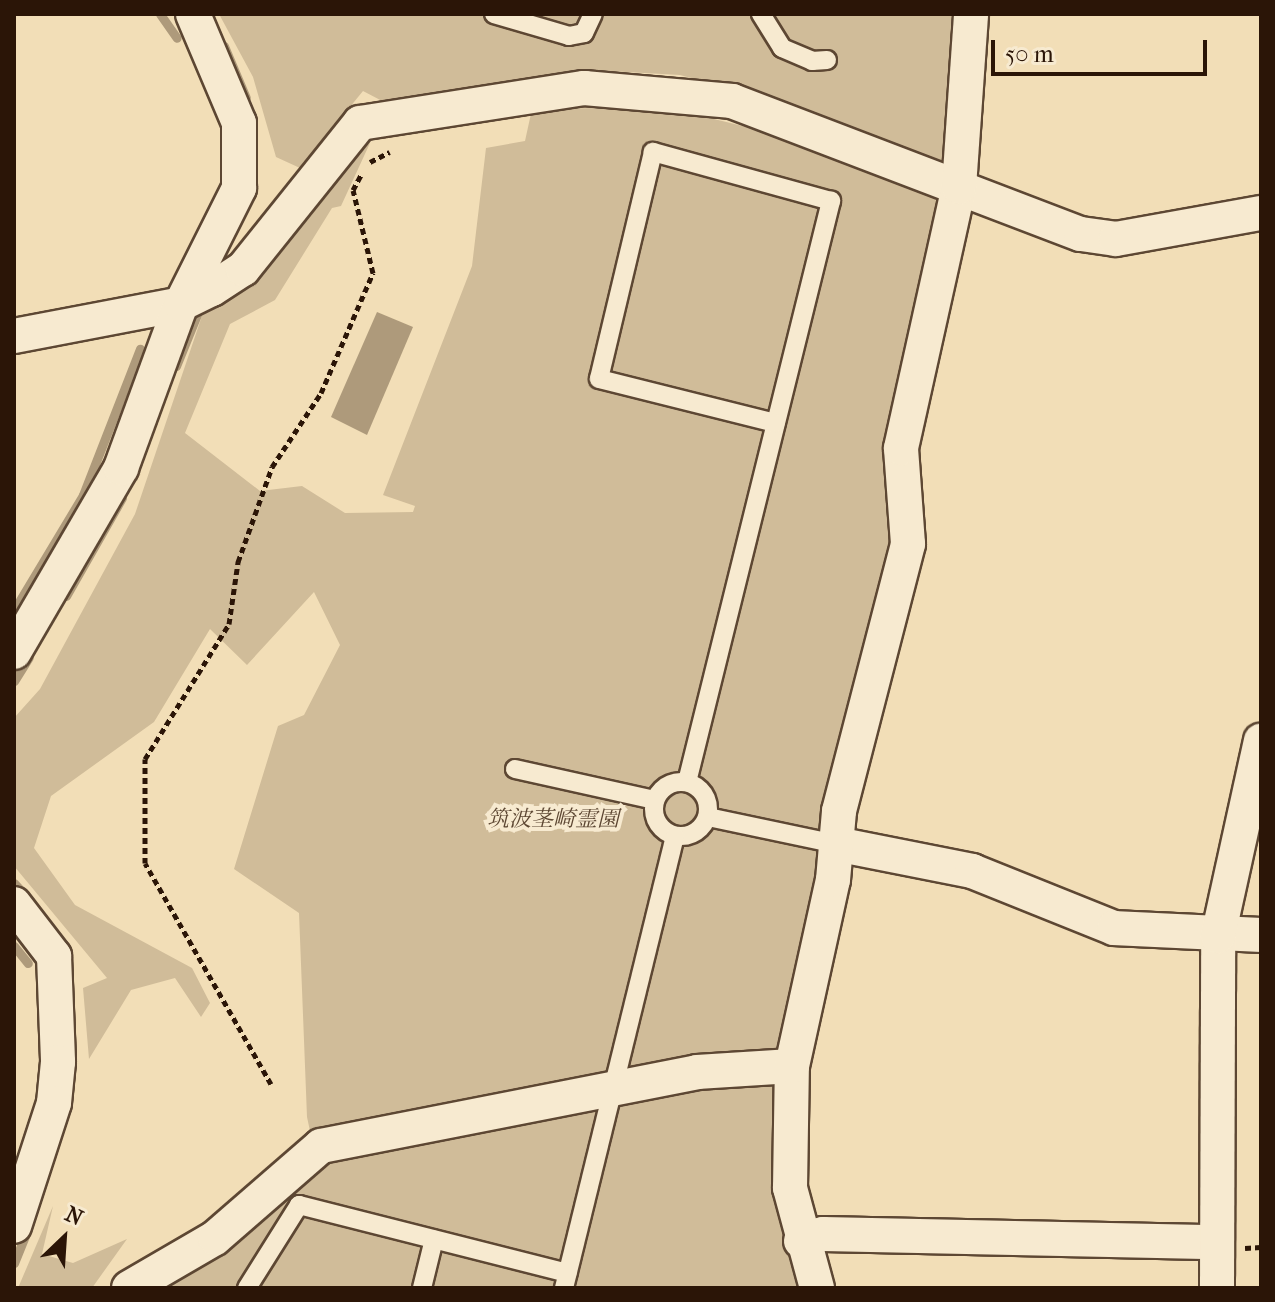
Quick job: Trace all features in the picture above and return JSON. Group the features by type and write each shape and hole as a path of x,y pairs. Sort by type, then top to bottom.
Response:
{"street":[{"path":"14,652 121,468 181,304 239,188 242,149 230,87 193,14"},
{"path":"817,1288 801,1241 787,1137 792,1066 836,844 908,544 901,448 959,187 971,14"},
{"path":"14,336 181,304 243,269 344,136 388,117 545,92 658,89 792,119 1081,234 1116,239 1261,213"},
{"path":"1217,1288 1218,936 1261,741"},
{"path":"836,844 972,871 1114,928 1218,936 1261,935"},
{"path":"14,904 54,956 58,1062 54,1103 14,1226"},
{"path":"129,1288 215,1238 321,1146 611,1087 792,1066"},
{"path":"801,1241 823,1234 1217,1242"}],"lane":[{"path":"494,14 569,36 584,33 593,14"},
{"path":"761,14 782,48 812,61 827,60"},
{"path":"687,782 776,423 831,201 653,152 599,379 776,423"},
{"path":"515,769 655,800"},
{"path":"687,782 707,799 708,817 691,834 675,836 659,826 655,800 671,783 687,782"},
{"path":"708,817 836,844"},
{"path":"247,1288 299,1205 434,1239 566,1280 675,836"},
{"path":"422,1288 434,1239"}],"path":[{"path":"271,1084 145,863 145,759 229,624 238,562 272,467 321,393 373,273 353,190 367,163 393,150 388,117"}],"green space":[{"path":"219,14 960,14 952,170 776,101 680,75 608,71 386,103 363,91 300,168 276,157 253,77"},
{"name":"筑波茎崎霊園","path":"665,107 791,138 930,191 942,211 894,540 780,1045 807,1288 153,1288 316,1159 307,1117 299,913 234,869 278,726 304,715 340,645 314,592 247,665 210,629 154,722 51,796 34,848 75,905 192,968 210,1003 201,1017 175,978 131,990 89,1059 83,988 107,978 14,866 14,718 40,689 135,514 205,307 343,159 370,143 341,206 332,208 275,300 230,324 185,433 260,491 302,486 345,513 413,512 415,506 383,495 472,266 486,148 525,141 532,109"},
{"path":"53,1206 42,1254 73,1263 127,1239 92,1288 18,1288"}],"shaded area":[{"path":"377,312 413,327 367,435 331,417"}],"waterway":[{"path":"160,14 177,38"},
{"path":"224,46 246,98"},
{"path":"176,366 198,312"},
{"path":"14,610 83,495 140,349"},
{"path":"66,596 122,498"},
{"path":"14,681 29,657"},
{"path":"14,883 25,895"},
{"path":"14,946 28,963"},
{"path":"14,1263 28,1229"}]}
